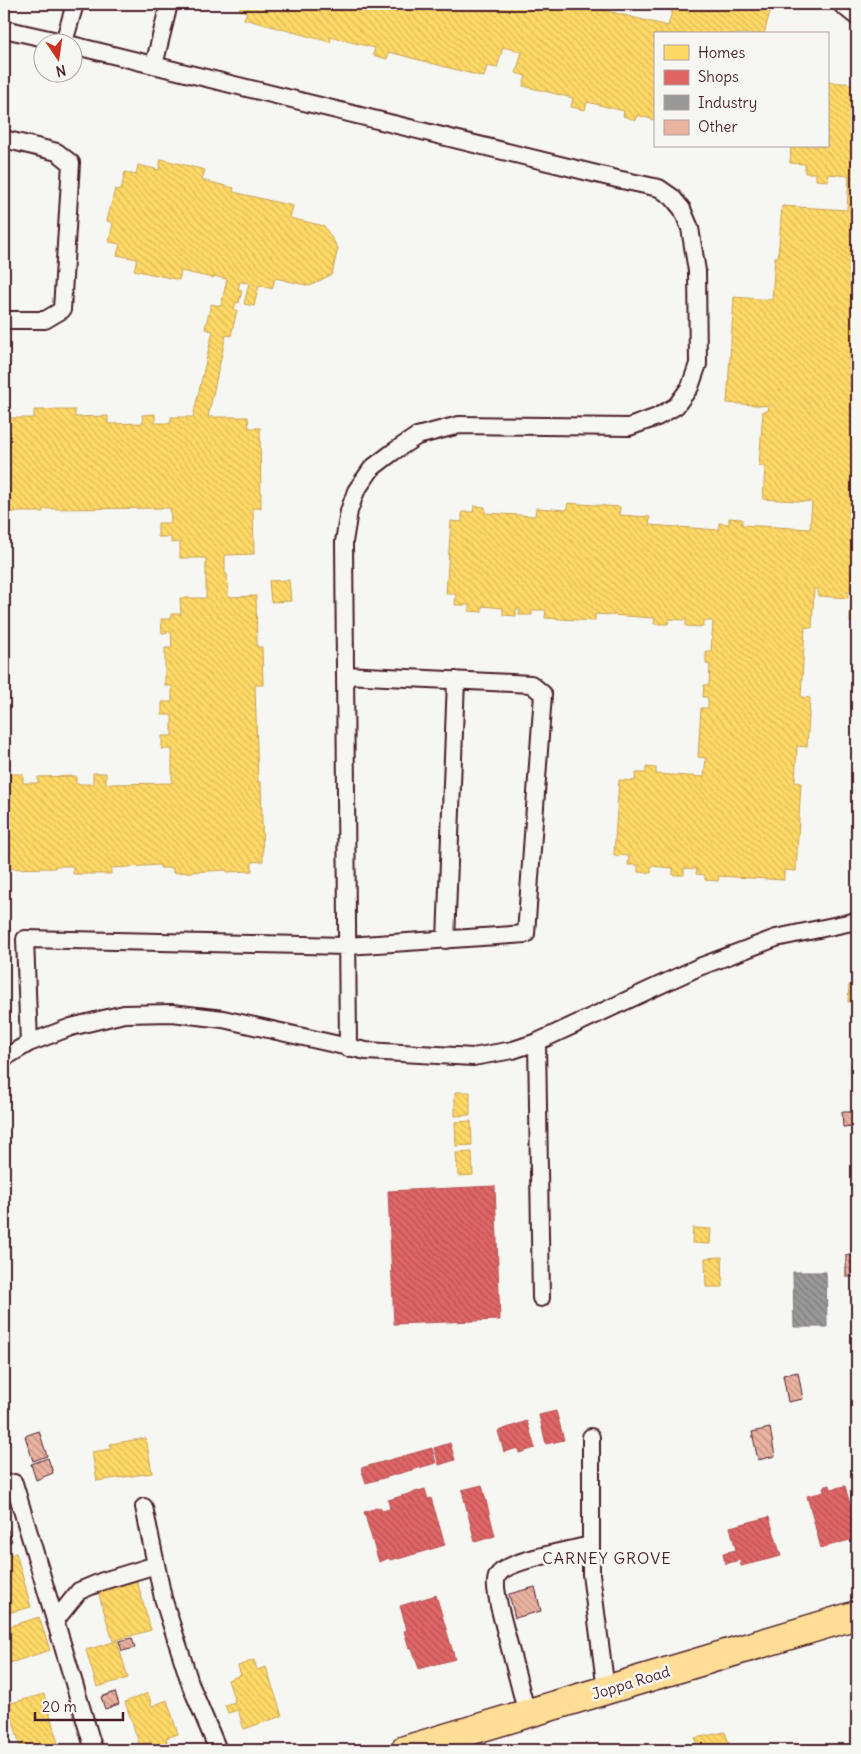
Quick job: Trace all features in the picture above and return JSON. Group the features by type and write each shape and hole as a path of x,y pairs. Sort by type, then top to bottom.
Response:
{"main road":[{"name":"Joppa Road","path":"405,1750 857,1615"}],"lane":[{"path":"66,32 75,4"},
{"path":"154,65 169,4"},
{"path":"842,4 857,17"},
{"path":"4,29 32,35"},
{"path":"82,47 659,188 672,197 682,209 690,228 697,271 698,364 690,387 676,406 657,418 629,428 460,425 417,436 372,468 356,490 349,512 344,542 348,1048"},
{"path":"4,139 57,152 72,162 62,310 45,320 4,320"},
{"path":"29,1043 25,939 348,946 526,934 542,694 531,684 345,675"},
{"path":"446,940 456,680"},
{"path":"4,1058 29,1043 71,1027 124,1014 172,1013 223,1019 366,1051 473,1056 513,1050 537,1042 699,967 776,938 857,921"},
{"path":"537,1042 540,1298"},
{"path":"590,1437 591,1574 606,1690"},
{"path":"14,1483 94,1750"},
{"path":"144,1507 163,1598 191,1686 218,1750"},
{"path":"527,1714 496,1590 497,1576 504,1568 522,1561 591,1546"},
{"path":"55,1621 79,1591 103,1581 156,1565"}],"building: Homes":[{"path":"241,4 579,4 668,26 674,4 772,4 765,32 654,32 654,120 637,115 636,120 623,116 624,111 587,102 585,110 571,107 573,98 523,86 526,76 516,73 522,52 503,47 497,68 487,66 484,77 389,52 387,59 373,55 375,48 331,37 330,42 244,19 247,12 239,10"},
{"path":"828,82 857,84 857,623 850,622 852,591 848,591 848,598 818,596 818,589 814,589 812,628 805,627 801,697 810,698 807,747 797,746 795,782 801,783 796,871 784,870 784,880 719,876 718,881 705,880 705,875 696,874 697,869 684,868 684,875 673,875 673,868 651,866 651,873 638,872 638,865 628,865 629,856 614,855 619,780 635,781 636,773 646,773 646,767 656,768 656,774 704,777 706,758 698,757 701,708 708,708 708,697 703,697 704,685 709,685 710,665 706,664 706,651 711,651 713,621 703,621 703,627 686,626 686,620 669,619 668,624 654,624 655,618 595,614 595,621 545,618 546,610 532,610 532,615 519,615 520,609 516,609 516,616 503,615 503,608 482,606 482,612 469,611 469,605 455,605 456,594 446,594 451,521 462,522 462,512 473,512 474,506 485,507 485,513 535,516 536,508 567,510 568,503 620,507 619,515 650,517 649,525 719,530 719,523 729,524 729,518 742,519 742,525 810,529 812,502 763,499 765,467 759,466 763,411 768,411 769,406 727,403 734,297 772,300 775,257 778,257 782,206 847,210 849,176 828,174 828,181 816,180 816,173 805,173 805,164 790,163 791,148 828,148"},
{"path":"161,159 205,170 202,180 234,188 233,192 293,206 290,218 324,226 338,248 332,274 310,286 275,278 272,289 259,285 254,306 244,304 249,283 240,282 238,289 242,290 239,303 236,302 234,310 237,310 231,336 226,335 208,417 248,417 249,428 260,428 261,508 253,508 254,554 225,555 225,574 227,574 228,597 256,596 257,647 262,647 263,685 255,685 258,782 261,782 263,861 252,862 252,871 227,872 227,870 173,873 173,868 160,868 160,865 111,868 111,874 73,874 73,866 4,869 4,783 10,783 10,774 23,774 23,783 38,783 38,777 76,776 76,784 93,784 93,773 106,773 106,784 172,783 172,749 162,749 162,736 172,736 172,715 162,715 162,702 172,702 172,686 165,686 165,648 172,648 171,632 162,633 161,619 171,619 171,614 181,614 180,598 206,598 206,558 180,558 180,542 171,543 171,537 158,537 158,523 171,523 170,508 43,509 43,512 4,512 4,418 34,418 34,410 75,410 75,417 108,416 108,424 143,423 142,415 155,414 155,423 171,423 171,417 193,417 213,331 205,329 211,304 221,306 227,279 181,271 179,280 134,270 137,259 117,255 120,244 109,242 113,223 107,221 115,189 121,190 125,172 136,175 138,165 159,170"},
{"path":"289,580 291,601 271,602 269,581"},
{"path":"849,985 857,985 857,1002 848,1002"},
{"path":"455,1092 470,1092 470,1115 455,1116"},
{"path":"471,1121 472,1145 456,1146 455,1122"},
{"path":"472,1152 473,1175 458,1176 456,1153"},
{"path":"693,1228 711,1229 710,1244 692,1243"},
{"path":"722,1257 723,1287 706,1287 705,1258"},
{"path":"146,1438 152,1473 97,1481 92,1452 111,1449 110,1444"},
{"path":"16,1553 31,1607 4,1614 4,1557"},
{"path":"137,1581 151,1630 113,1641 98,1592"},
{"path":"39,1617 50,1650 7,1664 4,1653 4,1628"},
{"path":"117,1641 128,1678 97,1687 86,1650"},
{"path":"254,1660 257,1670 266,1667 282,1716 244,1729 238,1710 228,1713 225,1705 235,1702 228,1680 241,1675 238,1666"},
{"path":"148,1693 152,1706 167,1700 178,1734 166,1738 168,1744 153,1749 150,1742 140,1746 125,1702"},
{"path":"44,1694 60,1750 18,1750 21,1749 8,1704"},
{"path":"725,1732 731,1750 698,1750 695,1738"}],"building: Shops":[{"path":"495,1186 500,1320 394,1324 388,1191"},
{"path":"556,1411 564,1440 546,1444 539,1415"},
{"path":"527,1421 535,1448 519,1453 518,1448 504,1452 498,1431"},
{"path":"450,1443 455,1460 439,1465 434,1448"},
{"path":"432,1448 436,1463 366,1483 361,1468"},
{"path":"482,1485 495,1536 475,1542 462,1490"},
{"path":"830,1485 831,1489 845,1486 857,1530 855,1533 857,1538 821,1548 807,1496 824,1492 823,1487"},
{"path":"425,1489 428,1499 431,1498 445,1545 398,1559 390,1560 389,1558 379,1562 364,1512 380,1507 382,1511 390,1509 388,1500"},
{"path":"769,1517 781,1556 741,1566 740,1560 725,1564 723,1553 736,1550 730,1527"},
{"path":"436,1595 455,1659 419,1669 412,1648 409,1648 404,1631 407,1630 400,1606"}],"building: Industry":[{"path":"793,1272 826,1272 827,1327 794,1327"}],"building: Other":[{"path":"842,1112 852,1112 853,1126 843,1127"},
{"path":"846,1255 857,1256 857,1277 846,1277"},
{"path":"798,1372 803,1399 788,1402 783,1375"},
{"path":"770,1428 775,1456 758,1460 752,1432"},
{"path":"39,1431 47,1456 33,1461 25,1436"},
{"path":"48,1458 53,1473 36,1480 31,1464"},
{"path":"6,1525 12,1541 4,1544 4,1526"},
{"path":"535,1587 541,1611 515,1618 509,1594"},
{"path":"132,1638 135,1648 122,1651 119,1641"},
{"path":"115,1692 119,1704 105,1709 101,1697"}],"district":[{"name":"CARNEY GROVE","path":"607,1558"}]}
